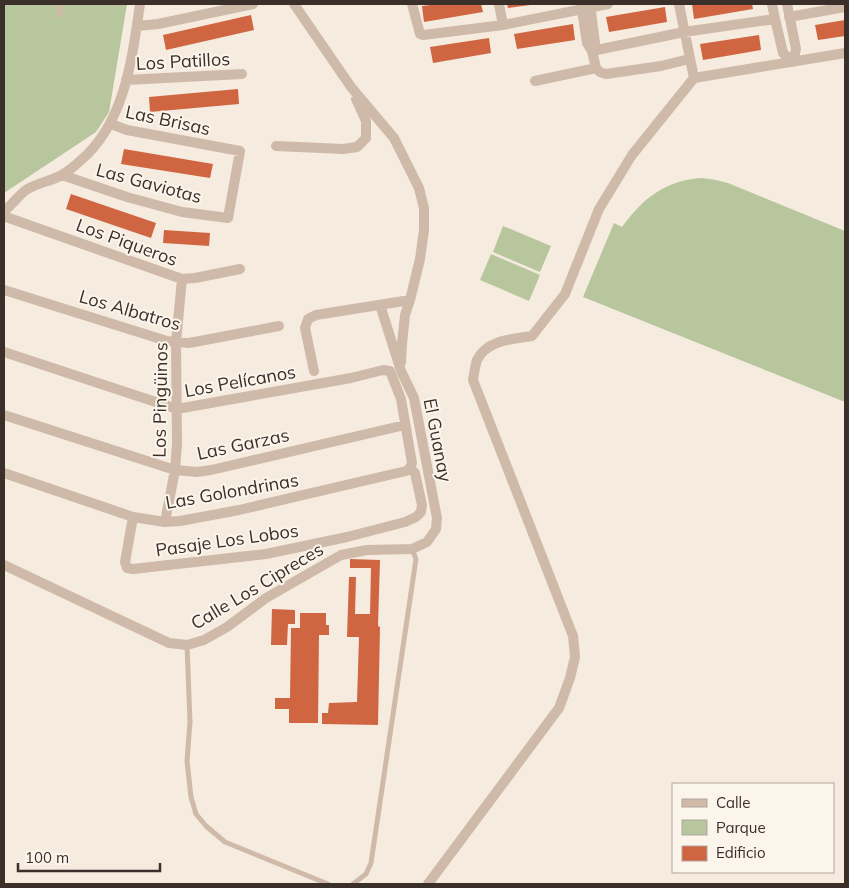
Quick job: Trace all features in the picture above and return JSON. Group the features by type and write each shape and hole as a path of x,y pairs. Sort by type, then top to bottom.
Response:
{"street":[{"path":"5,210 27,190 62,175 80,162 94,148 111,124 126,80 140,4"},
{"path":"137,26 158,24 253,4"},
{"path":"294,4 351,87 394,138 419,188 424,208 424,230 420,258 405,315 401,371"},
{"path":"412,4 421,35 503,24 586,6 608,4"},
{"path":"499,4 503,24"},
{"path":"680,4 694,78"},
{"path":"772,4 783,53 793,62"},
{"path":"787,4 796,49 793,62"},
{"path":"586,6 587,43 592,51 596,68 600,72 606,74 661,66 689,59"},
{"path":"789,17 845,7"},
{"path":"592,51 684,32 775,19"},
{"path":"428,884 559,708 570,678 575,657 573,636 473,380 477,361 487,348 504,340 532,336 565,294 599,208 632,155 694,78 845,53"},
{"path":"535,81 596,68"},
{"name":"Los Patillos","path":"126,80 242,74"},
{"path":"276,146 343,149 357,147 366,138 366,121 351,87"},
{"name":"Las Brisas","path":"111,124 127,130 240,151 228,218"},
{"name":"Las Gaviotas","path":"62,175 127,197 182,212 228,218"},
{"name":"Los Piqueros","path":"5,210 20,220 182,279 240,269"},
{"name":"Los Pingüinos","path":"165,522 175,470 177,444 176,342 182,279"},
{"name":"Los Albatros","path":"4,290 176,342 190,343 279,326"},
{"path":"314,371 305,328 308,319 316,315 410,300"},
{"name":"El Guanay","path":"380,305 401,371 414,398 436,518 436,529 426,542 412,549"},
{"name":"Los Pelícanos","path":"4,352 177,409 351,378 383,370 390,371 401,399 412,463 410,468"},
{"name":"Las Garzas","path":"4,415 175,470 197,472 406,425"},
{"name":"Pasaje Los Lobos","path":"133,517 125,562 126,568 134,569 266,554 355,535 405,522 416,517 421,512 422,505 415,473 410,468"},
{"name":"Las Golondrinas","path":"4,473 133,517 165,522 240,510 406,471 410,468"},
{"name":"Calle Los Cipreces","path":"4,565 169,643 187,645 204,640 228,627 266,598 341,555 367,550 412,549"}],"lane":[{"path":"60,15 61,4"},
{"path":"353,884 366,874 371,863 416,559 412,549"},
{"path":"187,645 190,722 187,761 191,797 196,814 206,826 225,842 328,884"}],"green space":[{"path":"4,4 127,4 109,112 96,132 4,193"},
{"path":"702,178 728,183 845,231 845,402 583,297 614,223 622,227 638,207 656,192 677,182"},
{"path":"503,226 551,246 540,272 493,252"},
{"path":"491,254 540,275 529,301 480,280"}],"building":[{"path":"481,4 483,12 424,22 422,6"},
{"path":"507,4 530,4 530,5 508,8"},
{"path":"692,4 752,4 753,9 694,19"},
{"path":"665,7 667,22 609,32 606,17"},
{"path":"251,15 254,30 166,50 163,35"},
{"path":"845,20 845,36 818,40 815,25"},
{"path":"573,24 575,40 517,49 514,34"},
{"path":"759,35 761,50 703,60 700,44"},
{"path":"489,38 491,53 433,63 430,47"},
{"path":"238,89 239,104 150,112 149,97"},
{"path":"124,149 213,164 210,178 121,164"},
{"path":"71,194 156,223 151,238 66,209"},
{"path":"164,230 210,233 209,246 163,243"},
{"path":"350,559 380,560 378,725 322,724 322,713 328,713 329,703 357,702 359,637 347,637 349,577 356,577 355,614 370,614 371,568 350,568"},
{"path":"272,609 295,610 295,624 288,624 287,645 271,645"},
{"path":"300,613 326,613 326,625 329,625 329,635 319,635 318,723 289,723 289,709 275,709 275,698 290,698 291,628 300,628"}]}
